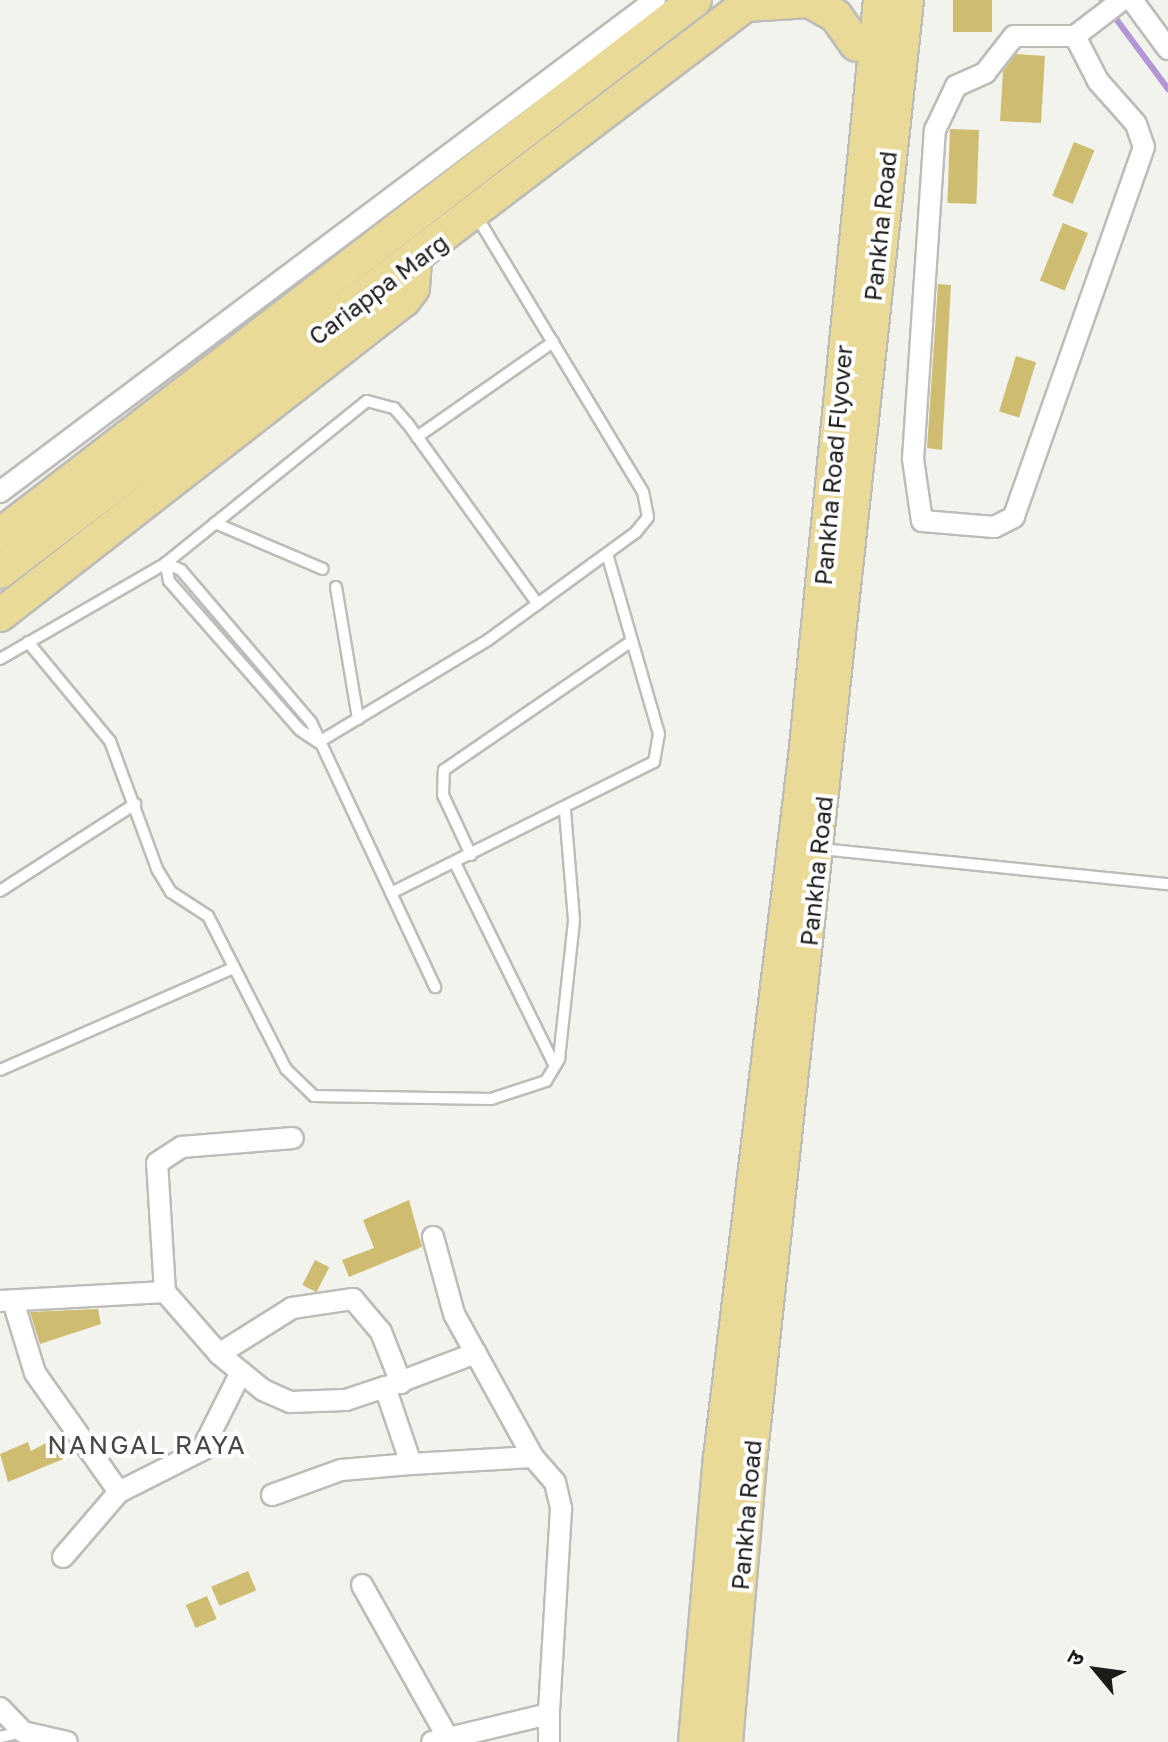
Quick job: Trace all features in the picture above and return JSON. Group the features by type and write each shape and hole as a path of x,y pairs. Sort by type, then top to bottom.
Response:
{"main road":[{"name":"Cariappa Marg","path":"0,535 695,0"},
{"path":"807,842 784,763 861,0"},
{"name":"Pankha Road Flyover","path":"807,842 805,757 880,0"},
{"name":"Pankha Road","path":"695,1742 720,1458 807,842 907,0"},
{"path":"749,3 809,1 836,16 856,45"},
{"name":"Cariappa Marg","path":"0,572 415,261 749,3"},
{"path":"0,615 404,300 413,288 415,261"},
{"name":"Pankha Road","path":"726,1742 807,842"}],"street":[{"path":"0,492 655,0"},
{"path":"1075,36 1098,81 1136,124 1144,147 1014,517 994,527 922,521 913,459 935,130 956,86 985,73 1014,36 1075,36 1122,0"},
{"path":"1132,0 1168,49"},
{"path":"293,1138 182,1147 157,1163 165,1292 219,1354 263,1390 312,1405 393,1385 476,1353"},
{"path":"433,1237 447,1298 533,1457 555,1482 561,1509 549,1742"},
{"path":"119,1492 35,1373 6,1301 165,1292"},
{"path":"219,1354 292,1308 353,1299 381,1332 411,1464"},
{"path":"63,1557 119,1492 202,1450 241,1372"},
{"path":"272,1495 341,1470 533,1457"},
{"path":"362,1585 440,1740 549,1714"},
{"path":"0,1708 23,1732 67,1742"}],"lane":[{"path":"319,742 538,604 636,532 649,507 476,214"},
{"path":"417,437 553,342"},
{"path":"0,659 166,563 367,401 394,408 538,604"},
{"path":"215,523 323,569"},
{"path":"391,893 638,775 660,751 607,554"},
{"path":"166,563 169,581 300,730 319,742 435,987"},
{"path":"336,587 358,719"},
{"path":"471,855 443,795 444,770 632,641"},
{"path":"28,642 110,741 171,892 208,916 286,1069 314,1096 491,1099 546,1081 555,1066 574,920 565,810"},
{"path":"0,891 135,804"},
{"path":"807,842 1168,884"},
{"path":"455,863 555,1066"},
{"path":"0,1070 234,968"},
{"path":"0,1737 23,1732"}],"building":[{"path":"953,0 992,0 992,32 953,32"},
{"path":"1016,54 1045,56 1041,123 1000,121 1003,71"},
{"path":"950,129 979,130 976,204 947,203"},
{"path":"1074,142 1094,150 1073,204 1052,196"},
{"path":"1063,223 1088,233 1065,291 1040,280"},
{"path":"938,284 951,285 942,450 927,448"},
{"path":"1016,356 1036,362 1019,418 999,411"},
{"path":"409,1200 422,1247 349,1277 342,1260 374,1248 363,1220"},
{"path":"315,1260 329,1267 317,1292 302,1285"},
{"path":"98,1309 101,1324 40,1344 30,1312"},
{"path":"57,1437 68,1457 8,1482 0,1454 28,1442 31,1451"},
{"path":"248,1571 256,1590 219,1606 211,1587"},
{"path":"207,1596 217,1619 196,1628 186,1605"}],"waterway":[{"path":"1102,0 1168,89"}],"district":[{"name":"NANGAL RAYA","path":"147,1445"}]}
